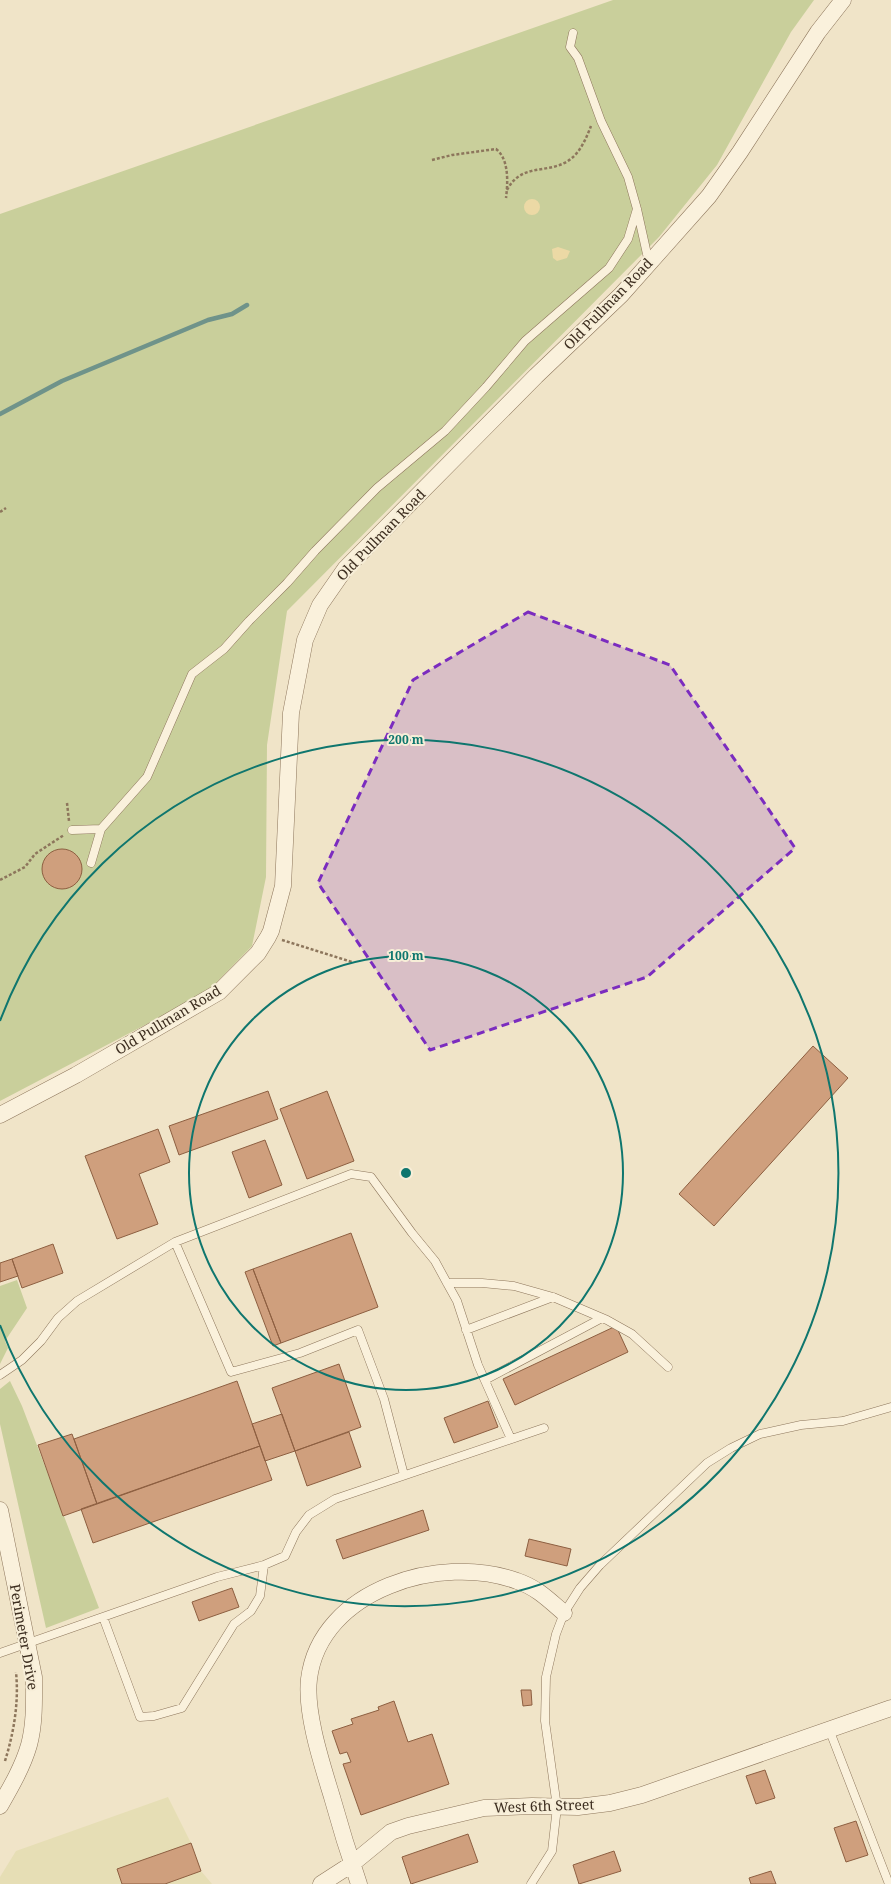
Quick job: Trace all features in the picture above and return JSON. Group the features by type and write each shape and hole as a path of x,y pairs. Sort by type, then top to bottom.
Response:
{"street":[{"name":"Old Pullman Road","path":"0,1115 76,1075 219,992 258,953 272,931 283,886 291,713 305,640 320,605 345,569 536,376 621,295 708,196 740,152 818,32 843,0"},
{"name":"Perimeter Drive","path":"0,1510 20,1646 34,1677 34,1702 29,1744 12,1786 0,1806"},
{"path":"358,1884 318,1753 310,1711 309,1680 313,1660 329,1629 354,1604 394,1582 420,1575 477,1572 517,1580 541,1592 564,1613"},
{"name":"West 6th Street","path":"321,1884 352,1864 391,1832 408,1826 484,1808 578,1807 610,1803 642,1795 891,1708"}],"lane":[{"path":"573,33 570,47 578,58 597,109 628,177 637,209 649,264"},
{"path":"91,864 101,828 147,777 192,674 224,649 248,620 287,583 315,551 377,488 445,432 525,341 609,268 628,239 637,209"},
{"path":"72,830 101,828"},
{"path":"0,1375 27,1355 41,1341 58,1318 76,1301 175,1242 350,1174 371,1177 412,1233 435,1261 457,1301 466,1330 485,1380 511,1439"},
{"path":"175,1242 231,1372 300,1353 358,1330 384,1399 404,1475"},
{"path":"447,1283 482,1283 514,1286 553,1297 602,1318 632,1334 668,1367"},
{"path":"466,1330 553,1297"},
{"path":"485,1380 602,1318"},
{"path":"531,1884 552,1851 557,1807 545,1721 546,1677 556,1634 564,1613 580,1588 600,1565 707,1463 719,1455 760,1434 801,1425 843,1421 891,1407"},
{"path":"0,1653 218,1577 264,1565 285,1556 296,1532 309,1515 336,1499 544,1428"},
{"path":"103,1617 140,1716 154,1716 182,1708 234,1624 251,1611 260,1596 264,1565"},
{"path":"829,1729 889,1884"}],"path":[{"path":"507,190 512,180 519,174 562,164 575,155 585,141 597,109"},
{"path":"432,160 452,155 496,149 502,154 506,173 506,198"},
{"path":"0,512 6,508"},
{"path":"0,880 25,867 35,854 47,844 72,830 68,819 67,803"},
{"path":"268,937 297,943 352,962"},
{"path":"5,1764 13,1737 17,1708 16,1674 20,1646"}],"highlighted area":[{"path":"528,612 670,665 795,848 647,977 430,1050 318,883 413,680"}],"shaded area":[{"path":"168,1797 191,1843 201,1871 212,1884 0,1884 0,1877 16,1851"}],"green space":[{"path":"613,0 814,0 791,32 717,165 659,237 287,611 267,745 266,877 252,946 206,993 0,1101 0,214"},
{"path":"17,1280 27,1308 5,1341 8,1348 0,1364 0,1286"},
{"path":"10,1381 22,1406 99,1608 46,1628 0,1424 0,1389"}],"sand":[{"path":"529,199 535,199 540,204 538,213 535,215 529,215 524,210 524,204"},
{"path":"558,247 570,251 567,258 557,261 553,258 552,249"}],"building":[{"path":"62,849 70,851 76,855 80,861 82,869 80,877 76,883 70,887 62,889 54,887 48,883 44,877 42,869 44,861 48,855 54,851"},
{"path":"813,1046 848,1078 714,1226 679,1194"},
{"path":"268,1091 278,1119 179,1155 169,1126"},
{"path":"327,1091 354,1161 307,1179 280,1109"},
{"path":"158,1129 170,1162 139,1174 158,1224 117,1239 85,1156"},
{"path":"265,1140 282,1185 249,1198 232,1152"},
{"path":"351,1233 378,1307 281,1343 253,1269"},
{"path":"53,1244 63,1273 22,1288 12,1259"},
{"path":"12,1259 18,1276 0,1282 0,1263"},
{"path":"253,1269 281,1343 273,1346 245,1272"},
{"path":"616,1326 628,1352 515,1405 503,1379"},
{"path":"339,1364 361,1427 295,1451 272,1388"},
{"path":"237,1381 260,1446 97,1504 74,1439"},
{"path":"488,1401 498,1427 454,1443 444,1418"},
{"path":"282,1414 295,1451 265,1461 252,1424"},
{"path":"349,1432 361,1467 307,1486 295,1451"},
{"path":"72,1434 97,1504 63,1516 38,1445"},
{"path":"260,1446 272,1480 93,1543 81,1509"},
{"path":"423,1510 429,1530 343,1559 336,1540"},
{"path":"529,1539 571,1549 567,1566 525,1556"},
{"path":"232,1588 239,1607 199,1621 192,1602"},
{"path":"521,1690 531,1690 532,1705 523,1706"},
{"path":"394,1701 408,1742 432,1734 449,1784 361,1815 343,1764 351,1762 347,1752 340,1754 332,1731 353,1724 351,1719 379,1710 378,1707"},
{"path":"765,1770 775,1798 756,1804 746,1776"},
{"path":"856,1821 868,1855 846,1862 834,1828"},
{"path":"468,1834 478,1862 411,1884 402,1857"},
{"path":"191,1843 201,1871 165,1884 122,1884 117,1869"},
{"path":"614,1851 621,1871 579,1884 573,1865"},
{"path":"771,1871 776,1884 751,1884 749,1878"}],"waterway":[{"path":"0,414 62,381 208,320 232,314 247,305"}]}
